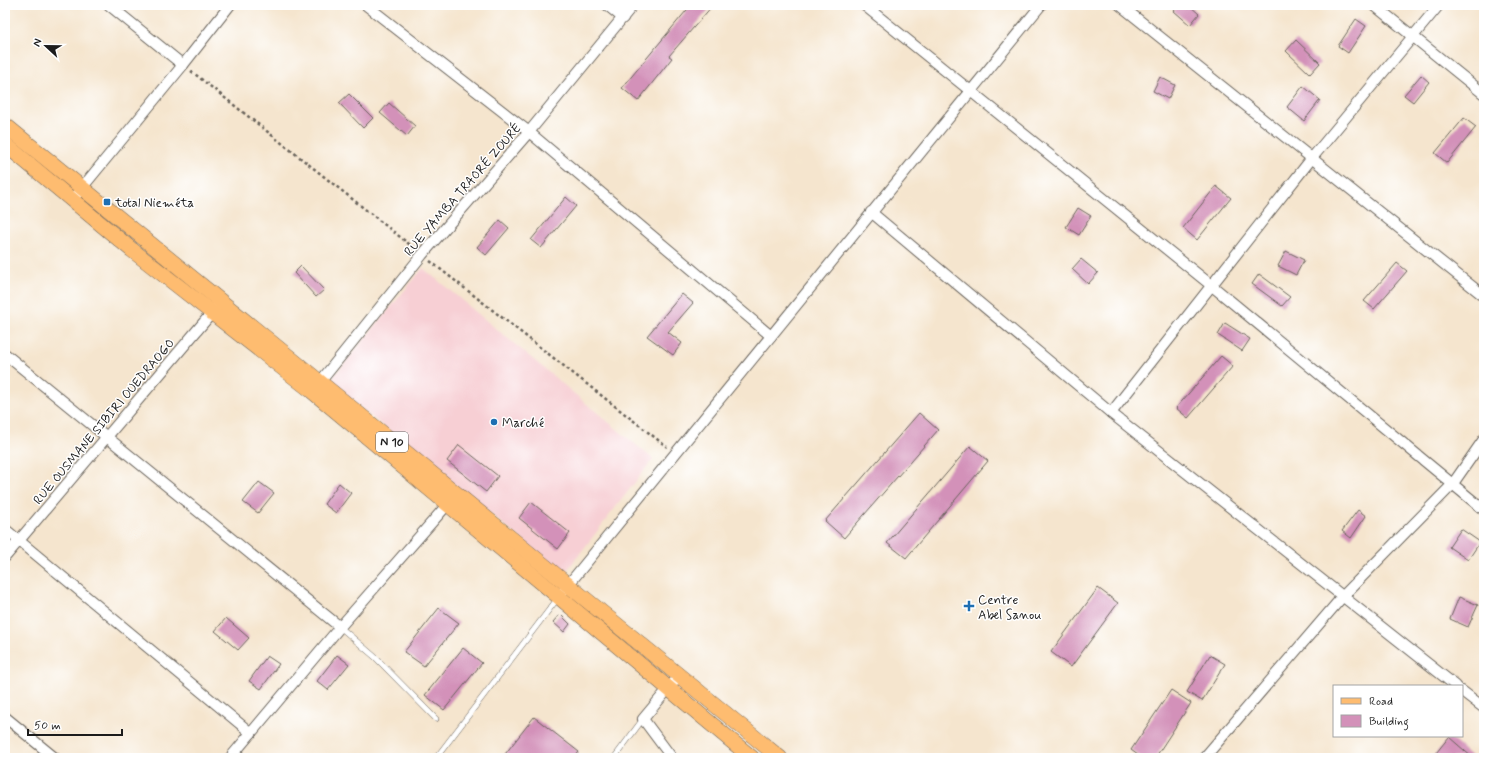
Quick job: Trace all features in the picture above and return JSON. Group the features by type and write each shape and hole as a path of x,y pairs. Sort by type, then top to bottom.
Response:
{"main road":[{"name":"N 10","path":"5,125 82,187 217,307 564,591 668,687 752,758"},
{"name":"N 10","path":"5,144 132,250 217,307"},
{"name":"N 10","path":"316,387 447,505 679,676 780,758"}],"street":[{"path":"109,5 183,65"},
{"path":"72,200 183,65 230,5"},
{"path":"366,5 528,132 772,336"},
{"path":"607,5 623,18"},
{"name":"RUE YAMBA TRAORÉ ZOURÉ","path":"316,387 422,255 528,132 633,5"},
{"path":"864,5 970,92 1211,284 1484,510"},
{"path":"564,591 1041,5"},
{"path":"1120,5 1484,296"},
{"path":"1374,5 1484,94"},
{"path":"1111,413 1211,284 1312,158 1439,5"},
{"path":"871,212 1111,413 1455,685"},
{"name":"RUE OUSMANE SIBIRI OUEDRAOGO","path":"5,557 217,307"},
{"path":"5,354 340,627"},
{"path":"1204,758 1343,596 1452,484 1484,439"},
{"path":"230,758 340,627 447,505"},
{"path":"5,528 251,733"},
{"path":"672,758 643,719 668,687 679,676"},
{"path":"1463,692 1484,708"},
{"path":"5,717 55,758"}],"lane":[{"path":"436,758 564,591"},
{"path":"340,627 374,657 436,719"},
{"path":"614,758 643,719"}],"shaded area":[{"path":"423,268 653,459 564,574 329,382"}],"building":[{"path":"691,5 713,5 669,56 672,58 638,101 622,88"},
{"path":"1179,5 1189,5 1199,14 1190,25 1174,11"},
{"path":"1356,19 1366,26 1348,53 1338,46"},
{"path":"1296,40 1320,63 1310,74 1286,51"},
{"path":"1421,75 1429,82 1413,102 1404,95"},
{"path":"1160,77 1175,85 1168,99 1153,91"},
{"path":"1303,86 1320,100 1304,121 1287,107"},
{"path":"349,94 373,118 363,128 339,103"},
{"path":"389,103 415,126 407,136 380,113"},
{"path":"1464,118 1476,127 1447,163 1435,153"},
{"path":"1216,186 1231,198 1197,240 1183,228"},
{"path":"566,197 576,206 541,248 531,240"},
{"path":"1078,208 1091,216 1079,235 1066,227"},
{"path":"500,220 509,228 486,255 477,247"},
{"path":"1286,251 1304,260 1296,275 1278,266"},
{"path":"1081,259 1098,273 1088,284 1072,269"},
{"path":"1397,263 1407,271 1374,309 1364,301"},
{"path":"301,266 324,290 316,297 294,273"},
{"path":"1259,274 1290,297 1282,306 1252,284"},
{"path":"682,294 693,303 668,332 682,343 673,355 647,336"},
{"path":"1225,323 1250,339 1242,351 1218,335"},
{"path":"1221,356 1233,366 1188,418 1176,408"},
{"path":"919,413 938,430 844,538 825,521"},
{"path":"459,445 498,476 486,492 447,461"},
{"path":"970,446 988,461 906,558 887,543"},
{"path":"259,482 274,493 258,513 243,502"},
{"path":"339,483 351,493 336,513 324,504"},
{"path":"531,502 570,533 558,549 519,518"},
{"path":"1358,510 1366,516 1351,538 1342,531"},
{"path":"1461,529 1480,542 1468,560 1449,547"},
{"path":"1098,588 1118,603 1071,667 1051,652"},
{"path":"1459,597 1478,605 1468,627 1450,619"},
{"path":"439,608 459,623 424,666 404,652"},
{"path":"560,614 570,624 564,632 553,622"},
{"path":"226,618 249,638 238,650 215,631"},
{"path":"463,648 482,663 444,710 425,695"},
{"path":"337,655 349,664 328,690 317,681"},
{"path":"1210,655 1225,664 1202,701 1187,692"},
{"path":"267,656 279,664 261,689 249,681"},
{"path":"1171,690 1191,703 1155,758 1142,758 1131,750"},
{"path":"534,717 579,752 574,758 502,758"},
{"path":"1449,737 1473,758 1432,758"}],"place":[{"name":"total Nieméta","path":"107,202"},
{"name":"Marché","path":"494,422"},
{"name":"Centre Abel Sanou","path":"969,606"}]}
